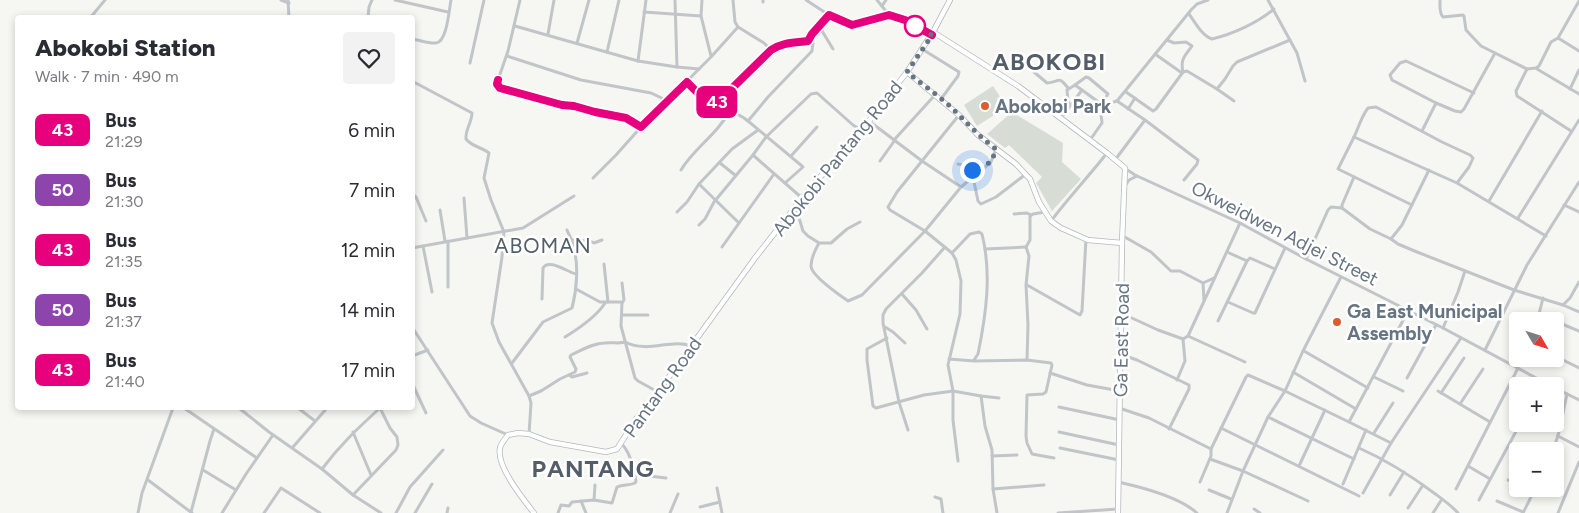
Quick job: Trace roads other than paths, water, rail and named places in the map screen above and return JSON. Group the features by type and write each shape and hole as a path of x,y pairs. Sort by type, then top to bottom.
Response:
{"street":[{"path":"92,15 105,0"},
{"path":"282,0 289,2 289,15"},
{"path":"368,15 372,0"},
{"path":"395,0 448,12"},
{"path":"415,39 438,43 442,41 450,0"},
{"path":"470,63 484,0"},
{"path":"520,0 507,56 497,84 500,88 562,105 626,118 641,127"},
{"path":"548,34 554,0"},
{"path":"577,43 589,0"},
{"path":"607,52 619,0"},
{"path":"638,61 646,0"},
{"path":"675,0 677,67"},
{"path":"702,0 701,16 711,57"},
{"path":"733,0 734,22 738,27 764,43 771,50"},
{"path":"806,0 829,15 852,25 889,15 905,20 932,33 1010,80 1125,168"},
{"path":"877,0 889,15"},
{"path":"882,6 886,0"},
{"name":"Abokobi Pantang Road","path":"755,258 802,198 869,121 907,72 922,50 950,0"},
{"path":"1117,102 1197,4 1208,0"},
{"path":"1268,0 1297,53 1305,81"},
{"path":"1440,0 1441,15 1446,17 1464,16 1468,32 1481,46 1527,69 1540,66 1551,42 1558,38 1579,1"},
{"path":"1189,14 1205,35 1212,39 1246,26 1274,10"},
{"path":"644,12 701,16"},
{"path":"748,121 812,51 813,43 810,40 812,34 829,15"},
{"path":"514,26 548,34 638,61 699,69"},
{"path":"819,26 832,49"},
{"path":"592,178 687,82 738,27"},
{"path":"1558,38 1579,51"},
{"path":"716,104 771,50 784,44 810,40"},
{"path":"1125,92 1154,110 1182,72 1182,58 1191,47 1191,44 1186,42 1174,43 1167,40"},
{"path":"1217,89 1233,66 1240,60 1290,40"},
{"path":"922,50 959,72 941,100"},
{"path":"1474,93 1406,61 1400,63 1390,75 1392,80 1436,103 1462,112 1468,104 1474,93 1495,53"},
{"path":"1156,54 1182,72 1190,72 1234,101"},
{"path":"507,56 582,80 651,93 668,101"},
{"path":"1536,68 1579,94"},
{"path":"1527,69 1516,91 1517,96 1571,131"},
{"path":"1570,89 1579,70"},
{"path":"907,72 959,115 978,135 1026,174 1045,212 1052,221 1061,228 1086,239 1122,243"},
{"path":"1034,72 1047,83 1058,79 1061,80 1068,88 1068,100 1071,105"},
{"path":"1068,88 1086,77 1107,92 1101,112 1102,122 1090,140"},
{"path":"687,82 710,102 740,114 803,167 785,183"},
{"path":"415,83 472,114 466,139 474,146 489,153 484,178 504,232 492,322 499,342 529,396 531,403 529,434"},
{"path":"1074,85 1103,105"},
{"path":"1061,118 1082,90"},
{"path":"699,225 705,219 716,200 766,137 814,92 853,126 861,130"},
{"path":"880,161 894,140 935,95"},
{"path":"1128,109 1135,98"},
{"path":"1103,105 1117,102 1145,120 1198,160 1184,180"},
{"path":"1422,131 1436,103"},
{"path":"1412,205 1338,168 1354,137 1361,118 1371,106 1466,152 1472,157 1471,162 1457,183"},
{"path":"680,170 717,130 730,110"},
{"path":"1489,202 1542,111"},
{"path":"958,461 952,420 953,391 949,368 949,359 960,314 961,282 956,260 952,253 925,231 888,207 897,192 959,115"},
{"path":"1115,160 1145,120"},
{"path":"1518,218 1579,120"},
{"path":"869,121 922,161 961,187"},
{"path":"791,156 817,127"},
{"path":"677,212 687,202 699,184 720,162 739,143 758,130"},
{"path":"1354,137 1457,183 1546,236"},
{"path":"819,244 814,252 811,269 848,301 862,295 925,231 961,187 991,162 996,149"},
{"path":"1052,221 1107,153"},
{"path":"753,154 802,198"},
{"path":"720,162 736,175"},
{"path":"958,164 968,167 974,172 978,201 981,204 996,197 1026,174"},
{"name":"Okweidwen Adjei Street","path":"1125,168 1137,176 1240,223 1509,363"},
{"name":"Ga East Road","path":"1118,511 1125,168"},
{"path":"1391,239 1402,225 1429,170"},
{"path":"722,247 774,174"},
{"path":"1125,187 1129,180 1137,176"},
{"path":"1342,208 1354,177"},
{"path":"1485,350 1527,265 1579,182"},
{"path":"699,184 739,223"},
{"path":"415,196 426,221"},
{"path":"415,247 528,226 574,196"},
{"path":"464,198 467,238"},
{"path":"1564,205 1579,212"},
{"path":"1306,259 1328,210 1331,207 1342,208 1370,229 1398,244 1514,290 1543,298 1579,312"},
{"path":"796,208 803,231 819,244 831,243 847,229 860,222"},
{"path":"440,210 447,241 448,287"},
{"path":"1014,214 1026,212 1031,215 1045,212"},
{"path":"1027,360 1026,285 1029,256 1026,247 1030,240 1031,215"},
{"path":"1183,339 1188,336 1240,223"},
{"path":"512,363 543,322 572,308 576,289 575,251 567,230"},
{"path":"952,253 970,234 974,232 982,234 987,279 986,307 978,354 974,361"},
{"path":"1123,236 1151,252 1171,270 1180,271 1203,283"},
{"path":"1026,285 1080,315 1082,311 1086,239"},
{"path":"572,240 594,243 602,240"},
{"path":"423,246 432,292"},
{"path":"908,430 899,402 883,315 945,247"},
{"path":"985,249 1026,247"},
{"path":"1228,302 1254,314 1285,248"},
{"path":"1227,252 1247,261"},
{"name":"Pantang Road","path":"508,435 518,433 529,434 550,442 606,452 617,449 636,419 692,346 755,258"},
{"path":"1218,322 1250,258 1275,269"},
{"path":"542,299 543,268 545,264 548,263 576,274"},
{"path":"565,337 582,326 607,303 604,264"},
{"path":"1443,328 1466,271"},
{"path":"1227,513 1242,471 1268,417 1285,391 1341,277"},
{"path":"1203,283 1214,278"},
{"path":"1563,305 1570,298 1579,282"},
{"path":"622,283 624,300 622,303 621,326 636,378 658,392"},
{"path":"1203,283 1204,301"},
{"path":"576,289 600,302 622,303"},
{"path":"902,294 916,310 928,330"},
{"path":"1540,312 1543,298"},
{"path":"1349,422 1408,311"},
{"path":"1121,313 1183,339 1185,342 1185,361 1177,380"},
{"path":"622,315 648,315"},
{"path":"1407,378 1436,325"},
{"path":"1564,325 1579,331"},
{"path":"884,327 905,343"},
{"path":"415,331 470,416 508,435 500,447 500,460 534,513"},
{"path":"1188,336 1245,362"},
{"path":"887,338 867,349 873,406 878,408 924,395 953,391 999,398"},
{"path":"1222,428 1361,495 1392,443 1461,338"},
{"path":"529,396 576,370 570,357 572,355 602,343 618,344 625,342 649,347 676,344 692,346"},
{"path":"415,355 428,350"},
{"path":"1304,351 1368,388"},
{"path":"1120,354 1137,360 1189,387 1169,429"},
{"path":"1464,358 1440,392 1490,422"},
{"path":"949,359 974,361 1027,360 1051,363 1045,394 1028,395 1026,436 1028,447 1032,454 1054,458"},
{"path":"1564,360 1579,368"},
{"path":"1456,489 1518,368"},
{"name":"Okweidwen Adjei Street","path":"1518,368 1535,377"},
{"path":"1460,404 1483,369"},
{"path":"1293,372 1356,409"},
{"path":"569,375 572,377 586,373"},
{"path":"1050,373 1086,385 1120,392"},
{"path":"1200,482 1210,459 1211,449 1248,375 1392,443"},
{"path":"1374,377 1403,391"},
{"path":"415,389 426,413"},
{"path":"1564,392 1579,400"},
{"path":"1556,442 1567,394"},
{"path":"981,396 992,456 993,489 997,513"},
{"path":"1374,433 1393,403"},
{"path":"1058,407 1120,420"},
{"path":"1119,408 1149,418 1211,449"},
{"path":"138,513 142,492 172,410"},
{"path":"187,410 257,458"},
{"path":"242,410 353,494 382,513"},
{"path":"301,410 315,421"},
{"path":"293,448 325,410"},
{"path":"322,469 353,432 378,410"},
{"path":"353,494 396,450 398,445 397,437 381,410"},
{"path":"1299,466 1325,410"},
{"path":"1268,417 1354,459"},
{"path":"148,480 191,512 214,429"},
{"path":"1343,484 1366,430"},
{"path":"353,432 372,476"},
{"path":"1059,432 1119,445"},
{"path":"1479,500 1516,432"},
{"path":"222,513 273,434"},
{"path":"1558,436 1579,447"},
{"path":"558,513 562,505 569,506 572,502 581,500 612,503 617,487 635,483 630,458 627,450 621,443"},
{"path":"1060,448 1119,460"},
{"path":"1359,448 1383,459 1404,472 1458,513"},
{"path":"396,513 410,487 443,450"},
{"path":"992,456 1017,455"},
{"path":"1210,459 1242,471 1308,501"},
{"path":"1558,513 1579,462"},
{"path":"1468,466 1490,479"},
{"path":"203,470 236,490"},
{"path":"1390,494 1404,472"},
{"path":"634,475 641,474 666,478"},
{"path":"1118,482 1142,488 1171,499 1197,513"},
{"path":"415,513 432,484"},
{"path":"594,500 595,485"},
{"path":"993,489 1044,485"},
{"path":"1408,508 1423,485"},
{"path":"264,513 281,488 320,513"},
{"path":"717,488 722,513"},
{"path":"1209,490 1232,499"},
{"path":"670,513 678,494"},
{"path":"935,497 941,499 943,513"},
{"path":"1497,501 1523,512 1530,497"},
{"path":"1433,513 1442,499"},
{"path":"581,500 586,513"},
{"path":"700,507 720,502"},
{"path":"447,513 448,508"},
{"path":"1254,509 1260,513"},
{"path":"1058,513 1118,511"}],"place":[{"name":"Abokobi Park","path":"985,106"},
{"name":"Ga East Municipal Assembly","path":"1337,322"}],"district":[{"name":"ABOKOBI","path":"1049,62"},
{"name":"ABOMAN","path":"543,246"},
{"name":"PANTANG","path":"593,469"}]}
